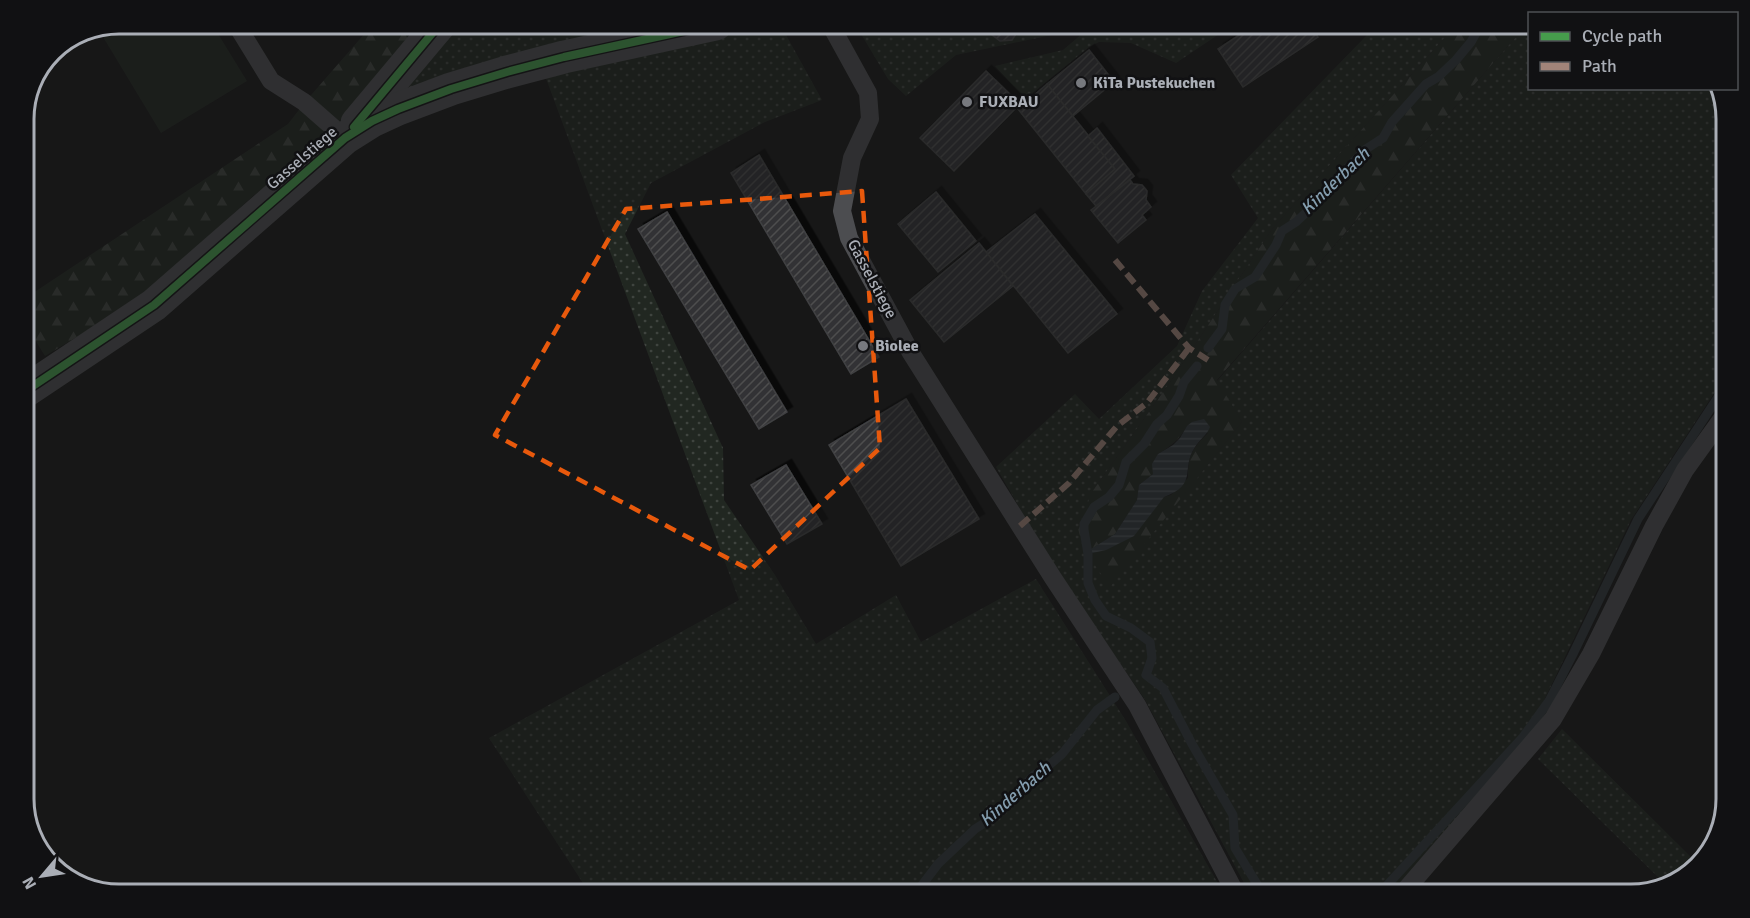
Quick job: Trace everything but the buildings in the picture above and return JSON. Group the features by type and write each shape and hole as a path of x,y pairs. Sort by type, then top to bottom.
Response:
{"street":[{"path":"345,138 432,34"},
{"name":"Gasselstiege","path":"35,385 154,305 345,138 372,121 451,89 495,75 670,34"}],"lane":[{"path":"242,34 271,81 304,102 345,138"},
{"name":"Gasselstiege","path":"836,34 868,93 870,120 852,158 842,212 849,238 911,353 1053,578 1137,705 1231,884"},
{"path":"1411,884 1553,719 1591,654 1654,526 1685,470 1715,428"}],"highlighted area":[{"path":"862,191 880,448 750,570 495,435 626,209"}],"green space":[{"path":"119,34 218,34 247,81 161,133 103,36"},
{"path":"364,34 413,34 350,110 313,148 253,196 137,301 45,356 35,340 35,292 288,124"},
{"path":"441,34 629,34 384,101"},
{"path":"723,34 786,34 822,100 765,122 651,183 625,234 723,448 724,500 775,575 816,644 896,595 921,642 1036,579 1126,721 1218,884 584,884 489,738 739,600 544,73"},
{"path":"861,34 1056,34 956,55 906,96 888,79"},
{"path":"1082,34 1219,34 1176,63 1131,43 1099,42 1089,47 1025,99 995,66 1063,50"},
{"path":"1448,34 1272,229 1173,378 1092,492 1110,586 1242,422 1217,381 1518,34 1528,34 1528,90 1710,90 1715,114 1715,391 1631,520 1525,740 1401,884 1245,884 1144,698 1054,568 996,467 1075,394 1099,419 1177,346 1202,291 1258,218 1231,175 1367,35"},
{"path":"1448,34 1518,34 1217,380 1242,422 1110,587 1083,548 1078,528 1092,492 1173,378 1272,229","holes":["1187,426 1208,433 1192,453 1188,478 1171,495 1164,497 1152,511 1088,554 1088,551 1115,534 1137,500 1139,485 1153,474 1158,454 1174,442"]},
{"path":"1562,729 1691,858 1678,869 1659,878 1538,759"}],"shaded area":[{"path":"1204,419 1210,427 1191,455 1182,487 1164,497 1134,536 1106,550 1088,554 1088,551 1115,534 1137,500 1139,485 1153,474 1152,464 1158,454 1173,445 1192,422"}],"waterway":[{"name":"Kinderbach","path":"1208,348 1222,329 1225,305 1235,289 1255,277 1276,245 1282,231 1296,222 1328,192 1337,179 1366,149 1383,138 1392,122 1426,84 1438,77 1456,60 1475,34"},
{"name":"Kinderbach","path":"1197,366 1184,382 1179,396 1167,415 1126,462 1119,485 1109,497 1094,507 1084,524 1088,554 1088,583 1095,600 1106,616 1131,628 1150,642 1152,658 1146,675 1163,688 1233,815 1235,848 1257,884"},
{"path":"1388,884 1523,737 1549,701 1638,519 1715,401"},
{"name":"Kinderbach","path":"923,884 938,864 975,829 997,815 1034,775 1062,754 1097,710 1115,697"}],"marked path":[{"path":"1115,260 1189,348 1208,360"},
{"path":"1020,526 1069,483 1117,426 1147,403 1189,348"}],"cycle path":[{"path":"354,127 432,34"},
{"path":"35,385 154,305 345,138 372,121 451,89 507,72 670,34"}],"place":[{"name":"KiTa Pustekuchen","path":"1081,83"},
{"name":"FUXBAU","path":"967,102"},
{"name":"Biolee","path":"863,346"}]}
